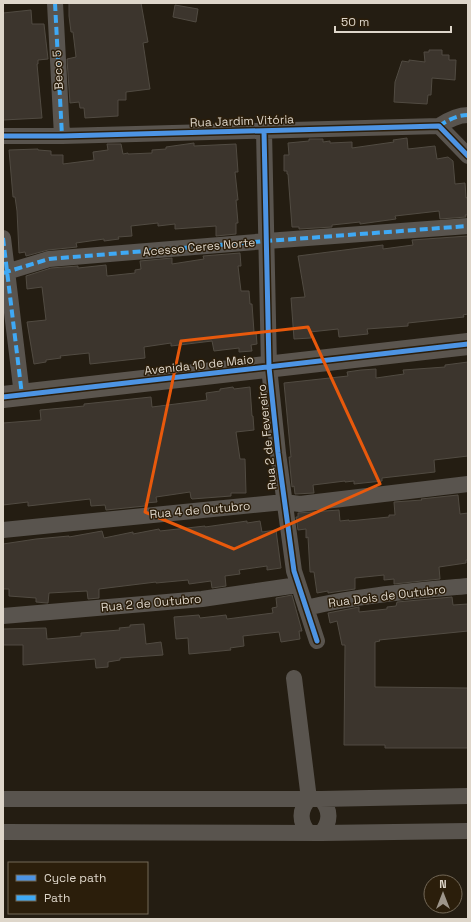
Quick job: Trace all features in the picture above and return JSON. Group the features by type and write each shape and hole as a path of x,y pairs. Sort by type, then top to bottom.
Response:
{"street":[{"name":"Beco 5","path":"55,3 62,136"},
{"path":"468,115 462,115 450,119 439,126 468,156"},
{"name":"Rua Jardim Vitória","path":"3,136 62,136 439,126"},
{"name":"Rua 2 de Fevereiro","path":"264,131 269,368 284,502 294,571 317,641"},
{"name":"Acesso Ceres Norte","path":"5,273 49,260 266,241 468,226"},
{"path":"3,238 12,396"},
{"name":"Avenida 10 de Maio","path":"12,396 269,368 468,344"},
{"name":"Rua 4 de Outubro","path":"3,530 284,502 300,504 468,484"},
{"name":"Rua 2 de Outubro","path":"3,616 202,599 298,586"},
{"name":"Rua Dois de Outubro","path":"306,608 336,600 371,595 468,586"},
{"path":"294,678 315,799"},
{"path":"3,798 315,799 468,796"},
{"path":"315,799 305,804 301,816 305,828 315,833"},
{"path":"315,799 326,804 329,816 326,828 315,833"},
{"path":"3,832 315,833 468,831"}],"highlighted area":[{"path":"308,327 380,484 234,549 145,512 181,341"}],"building":[{"path":"69,3 141,3 148,42 143,43 150,89 126,92 126,100 118,100 118,116 85,118 84,108 80,108 79,102 70,103 67,59 76,57 73,32 71,32"},
{"path":"175,5 198,9 196,22 173,17"},
{"path":"31,10 32,24 44,24 48,59 38,60 37,64 42,118 3,120 3,13"},
{"path":"429,50 442,50 442,55 449,55 449,60 456,60 455,80 432,78 431,95 428,95 427,104 394,102 395,82 402,61 409,62 409,60 425,62 424,52 429,52"},
{"path":"407,138 408,149 435,146 437,159 448,157 453,161 455,184 465,183 466,198 468,197 468,215 465,215 466,217 440,219 439,211 395,216 396,219 360,224 360,222 332,225 332,227 299,229 299,227 292,227 288,174 287,171 284,171 284,155 289,155 288,143 309,141 309,139 323,139 323,142 330,141 330,143 352,142 352,148 394,142 393,140"},
{"path":"194,143 194,146 236,144 238,172 235,172 238,200 236,200 238,223 236,223 236,234 216,236 216,226 175,229 175,224 158,226 158,223 131,226 132,236 118,237 119,239 104,241 104,239 76,243 77,247 48,250 26,256 25,252 19,253 17,211 15,197 13,197 9,150 38,149 51,151 51,155 63,155 63,164 94,160 93,152 108,150 107,144 121,144 123,154 128,154 152,153 152,150 166,149 166,147"},
{"path":"468,236 468,314 463,315 464,317 408,323 408,326 367,329 368,334 339,337 338,329 310,332 311,338 294,339 291,298 305,297 298,256 383,245 383,249 413,245 412,240"},
{"path":"240,253 241,266 238,266 241,291 249,291 250,304 252,304 254,332 256,332 257,344 251,345 252,351 239,352 239,348 214,351 212,341 171,346 171,343 144,347 145,358 90,364 89,353 60,356 61,358 46,360 46,362 34,364 27,322 46,320 42,287 27,289 26,276 51,268 78,266 78,268 106,265 107,276 135,273 135,270 141,269 140,261 172,258 172,264 204,259 203,256"},
{"path":"468,362 468,456 434,460 435,472 382,478 382,481 354,484 354,481 345,481 313,485 314,493 295,494 294,486 292,487 289,457 291,457 284,383 348,376 347,372 376,369 376,378 404,374 403,370 445,367 445,365"},
{"path":"233,387 234,389 250,387 254,430 236,432 240,459 245,459 246,493 231,493 231,496 192,499 190,492 156,497 157,502 145,503 145,506 106,510 105,505 91,506 90,499 28,506 28,502 3,505 3,423 41,420 40,410 84,406 84,404 151,397 152,407 207,400 206,393"},
{"path":"458,495 460,514 468,513 468,560 466,560 466,563 439,567 440,579 394,584 394,579 384,580 384,575 355,578 355,589 317,593 314,572 310,572 308,537 306,538 306,529 298,530 296,517 298,517 298,513 339,510 340,521 389,517 389,515 395,515 394,502"},
{"path":"247,521 247,523 260,521 262,532 276,530 281,568 267,570 267,566 239,570 240,574 225,576 226,586 212,588 211,581 189,584 188,580 156,582 99,589 99,598 88,599 87,591 49,593 48,603 36,602 36,598 9,596 9,589 3,589 3,544 36,539 69,537 102,531 104,538 133,532 133,534 159,529 160,531 205,527"},
{"path":"292,595 302,631 299,631 300,639 281,642 279,632 243,636 244,646 230,648 231,650 189,654 188,638 176,639 174,617 199,615 200,618 226,615 227,619 273,613 272,608 277,607 276,598"},
{"path":"452,597 453,605 468,604 468,631 379,640 380,641 375,642 375,687 468,688 468,748 385,748 385,745 344,745 345,645 342,645 337,621 330,623 328,613 359,607 359,612 387,609 387,607 396,606 397,602"},
{"path":"144,624 146,644 161,642 163,655 120,658 120,660 108,662 108,667 96,668 95,659 23,665 23,645 3,645 3,629 46,628 47,639 81,636 81,633 120,630 119,628 130,627 130,625"}],"marked path":[{"path":"55,3 62,136"},
{"path":"439,126 453,118 468,115"},
{"path":"3,273 49,259 468,226"},
{"path":"3,238 22,395"}],"cycle path":[{"path":"3,136 62,136 439,126 468,156"},
{"path":"264,131 269,367 278,453 294,571 317,641"},
{"path":"3,397 468,344"}]}
